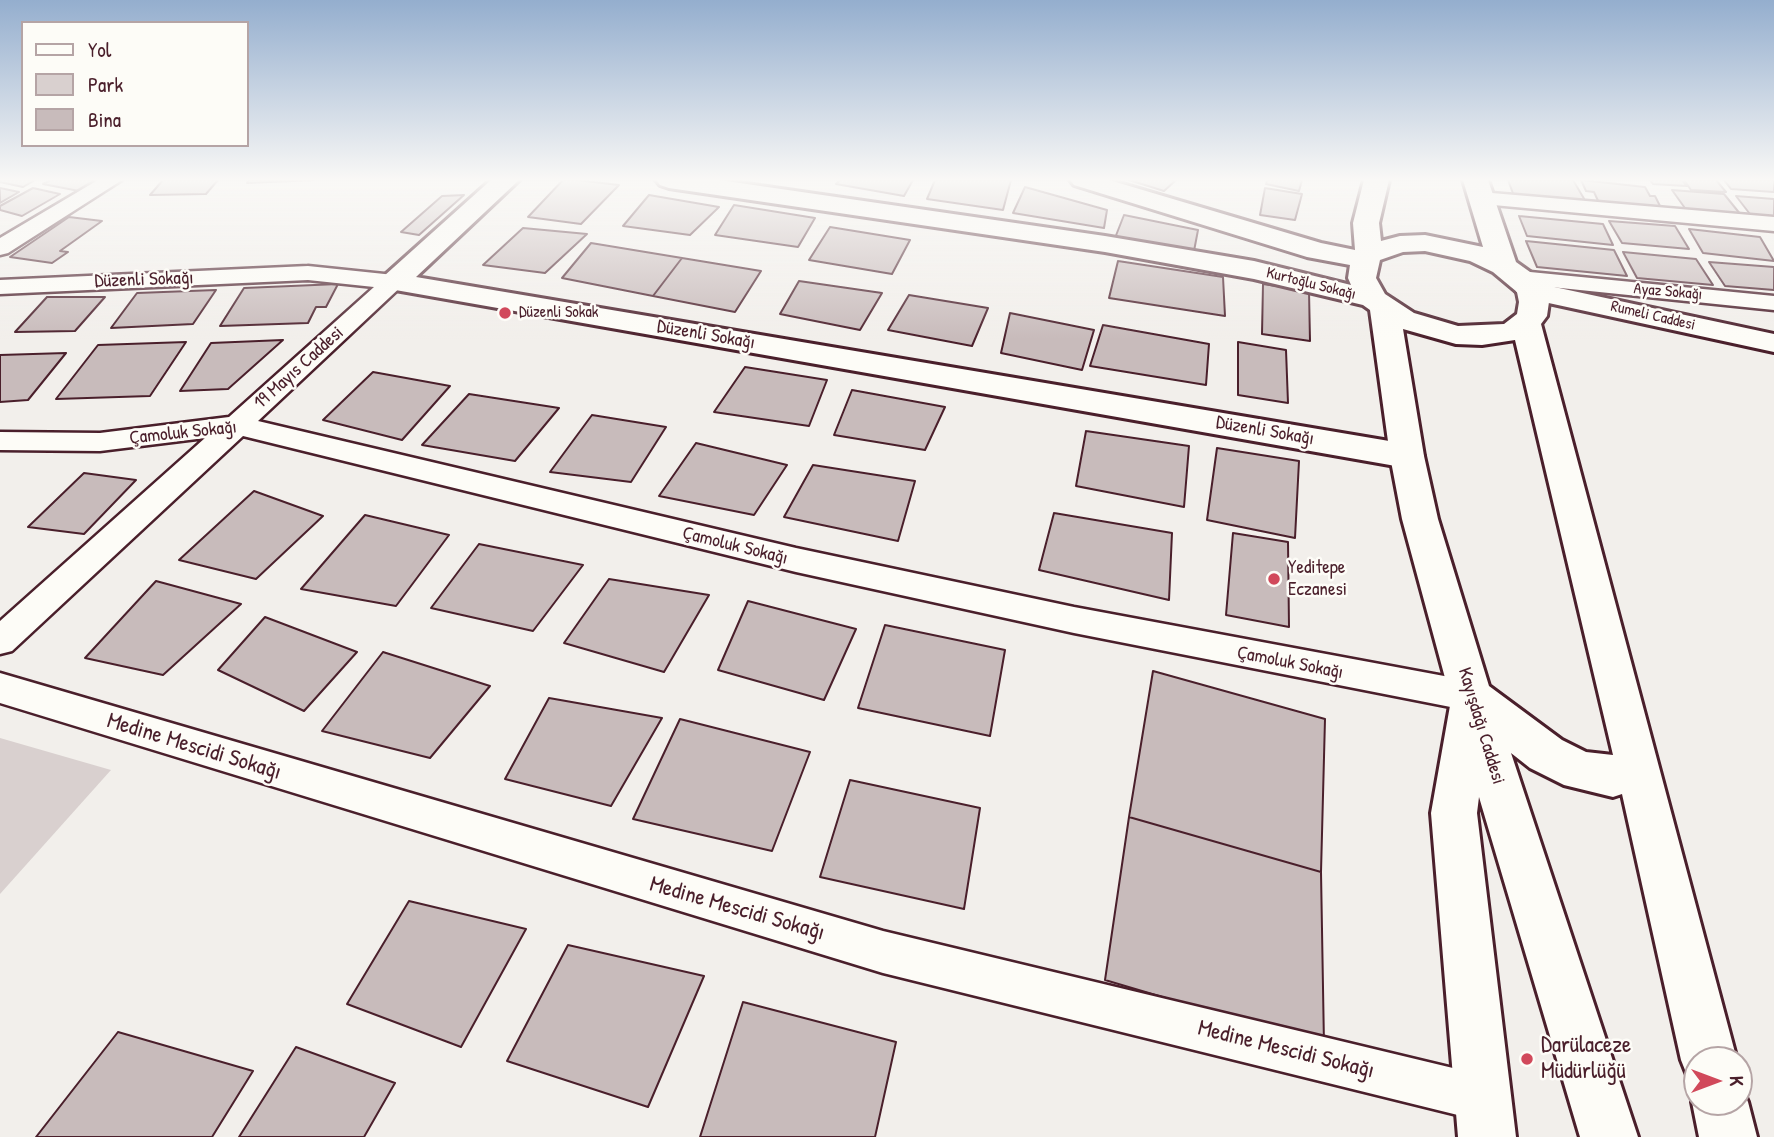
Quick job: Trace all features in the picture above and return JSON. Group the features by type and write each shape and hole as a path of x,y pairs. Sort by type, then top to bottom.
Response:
{"main road":[{"name":"19 Mayıs Caddesi","path":"394,282 448,233"},
{"name":"Kurtoğlu Sokağı","path":"1025,233 1254,270 1379,303"},
{"path":"1258,233 1317,251 1368,258 1400,244 1425,243 1479,254 1522,295 1520,329 1482,336 1456,335 1403,319 1379,303"},
{"name":"Kayışdağı Caddesi","path":"1367,233 1368,258 1362,278 1379,303 1420,519 1471,696 1609,1137"},
{"path":"1496,233 1522,295 1706,1046"},
{"name":"Düzenli Sokağı","path":"394,282 1407,456"},
{"name":"Rumeli Caddesi","path":"1522,295 1774,343"},
{"name":"Rumeli Caddesi","path":"1522,295 1627,332 1774,367"},
{"path":"1471,696 1546,754 1580,771 1613,776 1639,765"},
{"path":"1471,696 1454,813 1485,1118"},
{"path":"1723,1116 1728,1137"}],"street":[{"path":"0,248 25,233"},
{"name":"Düzenli Sokağı","path":"0,287 308,273 394,282"},
{"name":"19 Mayıs Caddesi","path":"0,641 394,282"},
{"name":"Ayaz Sokağı","path":"1522,295 1774,303"},
{"name":"Çamoluk Sokağı","path":"0,441 100,442 237,425 796,560 1088,622 1471,696"},
{"name":"Medine Mescidi Sokağı","path":"0,688 883,952 1485,1118"}],"green space":[{"path":"0,738 111,770 0,894"}],"building":[{"path":"45,233 85,233 60,251 68,252 52,263 10,257"},
{"path":"518,233 587,234 545,273 483,265"},
{"path":"716,233 806,233 798,247 715,235"},
{"path":"826,233 867,233 910,240 892,274 809,260"},
{"path":"1117,233 1197,233 1194,251 1115,238"},
{"path":"1526,233 1607,233 1613,245 1527,236"},
{"path":"1616,233 1679,233 1689,249 1622,243"},
{"path":"1691,233 1760,237 1774,261 1703,253"},
{"path":"1526,241 1614,250 1627,276 1537,267"},
{"path":"591,243 682,258 653,296 562,278"},
{"path":"1623,252 1696,259 1713,285 1637,278"},
{"path":"682,258 761,271 735,312 653,296"},
{"path":"1118,261 1223,277 1225,316 1109,298"},
{"path":"1709,262 1774,267 1774,290 1725,286"},
{"path":"799,281 882,293 860,330 780,314"},
{"path":"338,284 326,307 316,307 308,323 220,326 244,288"},
{"path":"1263,284 1309,291 1310,341 1262,334"},
{"path":"216,290 193,324 111,328 137,293"},
{"path":"909,295 988,308 972,346 888,330"},
{"path":"47,297 105,297 75,331 15,332"},
{"path":"1010,313 1094,330 1082,370 1001,353"},
{"path":"1103,325 1209,344 1206,385 1090,366"},
{"path":"283,340 228,389 180,391 211,343"},
{"path":"186,342 150,396 56,399 98,345"},
{"path":"1238,342 1286,350 1288,403 1238,395"},
{"path":"66,353 28,400 0,402 0,355"},
{"path":"745,367 827,380 809,426 714,412"},
{"path":"373,372 450,386 402,440 323,420"},
{"path":"852,390 945,407 925,450 834,435"},
{"path":"469,394 559,408 515,461 422,445"},
{"path":"592,415 666,427 631,482 550,472"},
{"path":"1086,431 1189,446 1184,507 1076,486"},
{"path":"696,443 787,465 754,515 659,496"},
{"path":"1217,448 1299,461 1295,538 1207,520"},
{"path":"813,465 915,481 898,541 784,517"},
{"path":"84,473 136,480 84,534 28,527"},
{"path":"254,491 323,516 256,579 179,560"},
{"path":"1054,513 1172,533 1169,600 1039,570"},
{"path":"365,515 449,535 396,606 301,589"},
{"path":"1233,533 1288,542 1289,627 1226,615"},
{"path":"479,544 583,565 533,631 431,608"},
{"path":"609,579 709,595 664,672 564,643"},
{"path":"156,581 241,604 163,675 85,658"},
{"path":"748,601 856,629 824,700 718,670"},
{"path":"265,617 357,652 304,711 218,670"},
{"path":"885,625 1005,650 990,736 858,708"},
{"path":"383,652 490,686 430,758 322,731"},
{"path":"1153,671 1325,719 1321,872 1129,817"},
{"path":"549,698 662,718 611,806 505,779"},
{"path":"680,719 810,752 772,851 633,819"},
{"path":"850,780 980,808 964,909 820,877"},
{"path":"1129,817 1321,872 1324,1045 1105,980"},
{"path":"409,901 526,929 461,1047 347,1004"},
{"path":"568,945 704,976 648,1107 507,1061"},
{"path":"743,1002 896,1042 875,1137 700,1137"},
{"path":"118,1032 253,1071 212,1137 36,1137"},
{"path":"296,1047 395,1083 364,1137 239,1137"}],"place":[{"name":"Düzenli Sokak","path":"505,313"},
{"name":"Yeditepe Eczanesi","path":"1274,579"},
{"name":"Darülaceze Müdürlüğü","path":"1527,1059"}]}
